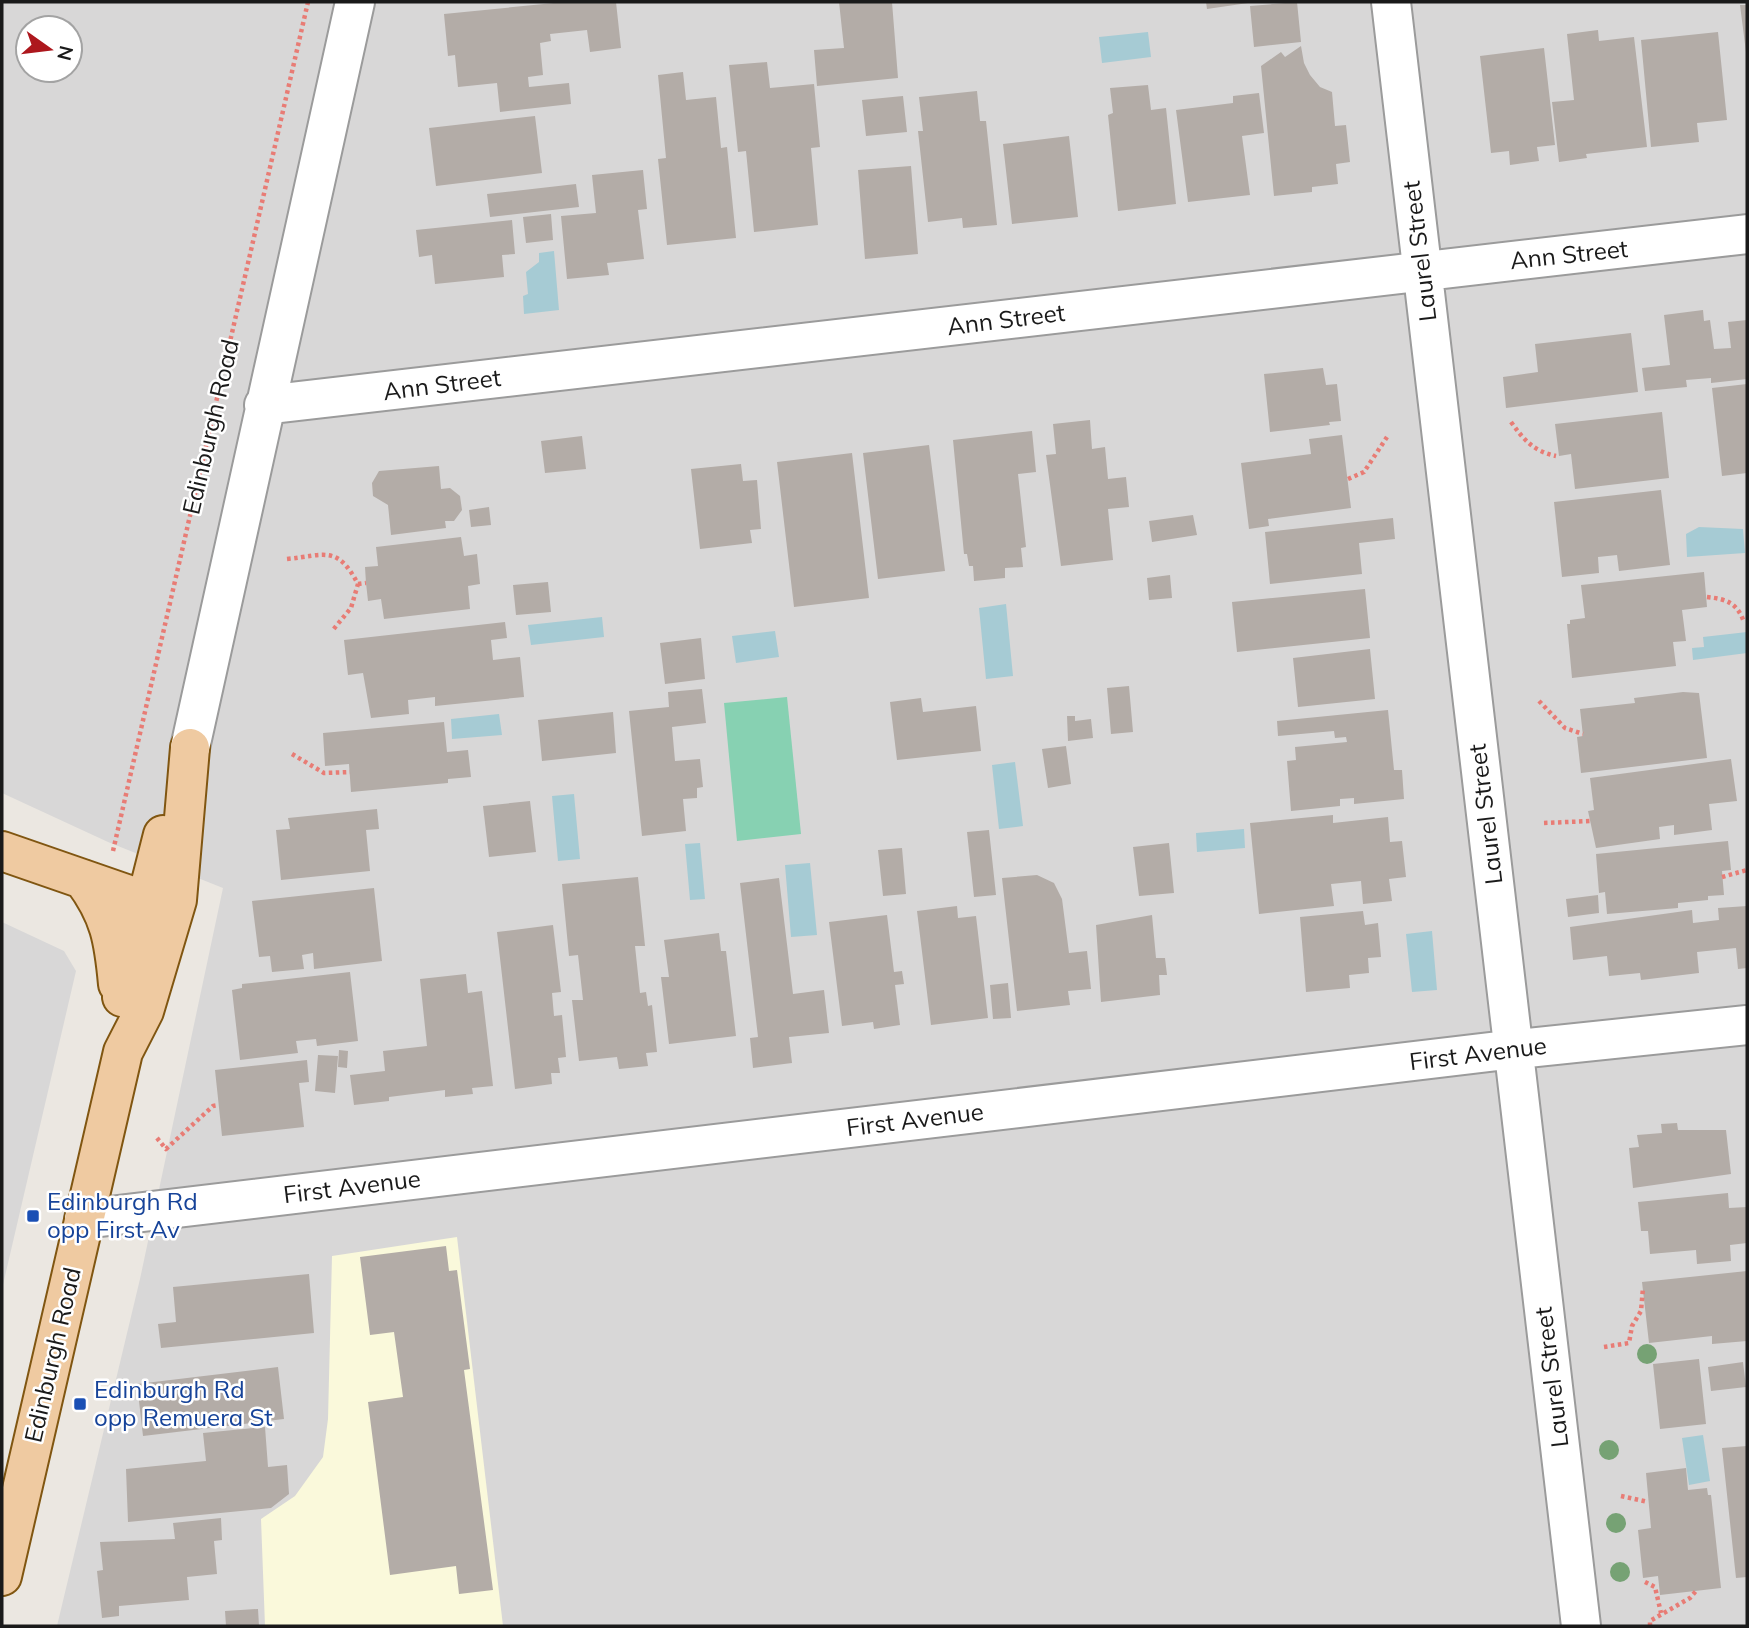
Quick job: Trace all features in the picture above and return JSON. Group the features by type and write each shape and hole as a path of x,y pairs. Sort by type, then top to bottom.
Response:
{"main road":[{"path":"120,1003 145,914 166,820 190,748"},
{"name":"Edinburgh Road","path":"2,1576 123,1052 144,1011 161,963 177,900 190,748"},
{"path":"83,879 117,876 134,867 166,820"},
{"path":"2,851 127,894 145,914 156,932 161,963"},
{"name":"Edinburgh Road","path":"83,879 99,900 113,934 123,1052"}],"street":[{"name":"Edinburgh Road","path":"190,748 355,2"},
{"name":"Laurel Street","path":"1391,2 1581,1626"},
{"name":"Ann Street","path":"264,405 1747,234"},
{"name":"First Avenue","path":"84,1219 1514,1050 1747,1025"}],"path":[{"name":"Edinburgh Road","path":"113,852 308,2"},
{"path":"1511,422 1527,444 1541,453 1556,456"},
{"path":"1348,479 1364,472 1387,438"},
{"path":"287,559 334,555 347,563 358,584 351,608 332,631"},
{"path":"358,584 366,583"},
{"path":"1707,597 1732,602 1745,622"},
{"path":"1539,701 1564,728 1583,734"},
{"path":"292,754 324,773 350,772"},
{"path":"1544,823 1590,821"},
{"path":"1723,877 1747,870"},
{"path":"157,1138 166,1149 213,1106 219,1105"},
{"path":"1604,1347 1629,1343 1632,1326 1641,1311 1643,1288"},
{"path":"1621,1496 1648,1502"},
{"path":"1645,1583 1655,1587 1661,1614"},
{"path":"1650,1626 1650,1621 1690,1598 1696,1591"}],"shaded area":[{"path":"2,2 1747,2 1747,1626 57,1626 140,1279 223,888 108,842 2,793"},
{"path":"2,922 64,951 76,971 2,1289"},
{"path":"457,1237 503,1626 265,1626 261,1519 295,1496 323,1457 328,1419 332,1256"}],"green space":[{"path":"787,697 801,834 737,841 724,703"}],"water":[{"path":"1148,32 1151,57 1102,63 1099,37"},
{"path":"554,251 559,310 524,314 523,296 528,294 526,272 539,262 539,253"},
{"path":"1699,527 1743,529 1745,553 1687,557 1686,534"},
{"path":"1006,604 1013,676 986,679 979,608"},
{"path":"602,617 604,637 531,645 528,625"},
{"path":"775,631 779,657 736,663 732,636"},
{"path":"1747,632 1747,653 1693,660 1692,648 1704,647 1703,637"},
{"path":"499,714 502,735 452,739 451,719"},
{"path":"1015,762 1023,826 999,829 992,765"},
{"path":"574,794 580,859 558,861 552,796"},
{"path":"1244,829 1245,848 1197,852 1196,833"},
{"path":"700,843 705,899 690,900 685,844"},
{"path":"810,863 817,935 791,937 785,865"},
{"path":"1432,931 1437,990 1412,992 1406,934"},
{"path":"1703,1435 1710,1481 1689,1485 1682,1438"}],"building":[{"path":"564,2 616,2 621,48 590,52 587,30 550,34 551,41 540,43 543,75 528,77 529,87 569,83 571,104 500,112 497,83 458,87 455,55 448,56 444,14"},
{"path":"839,2 892,2 898,78 817,86 814,50 844,48"},
{"path":"1206,2 1248,2 1248,3 1207,9"},
{"path":"1297,2 1301,42 1254,47 1250,6"},
{"path":"1740,5 1747,5 1747,52 1746,52"},
{"path":"1598,30 1599,41 1634,37 1647,147 1586,154 1587,158 1559,162 1552,102 1574,100 1567,34"},
{"path":"1718,32 1727,120 1697,123 1699,142 1651,147 1641,40"},
{"path":"1301,46 1304,63 1310,75 1320,87 1332,92 1335,126 1346,125 1350,162 1336,164 1338,184 1312,187 1312,192 1274,196 1261,66 1281,52 1285,57"},
{"path":"1544,48 1555,145 1537,147 1539,161 1510,165 1509,151 1491,153 1480,56"},
{"path":"767,62 770,88 814,84 820,147 811,148 818,225 754,232 746,151 738,152 729,65"},
{"path":"683,72 686,100 716,97 721,148 727,147 736,238 667,245 658,159 666,158 658,75"},
{"path":"1148,85 1151,110 1166,108 1176,204 1118,211 1108,115 1113,113 1110,88"},
{"path":"977,91 980,121 986,121 997,225 963,228 962,218 928,222 918,131 923,131 919,97"},
{"path":"1259,93 1264,133 1242,136 1250,195 1188,202 1176,110 1233,103 1233,96"},
{"path":"903,96 907,132 866,136 862,100"},
{"path":"535,116 542,173 436,186 429,128"},
{"path":"1069,136 1078,217 1012,224 1003,144"},
{"path":"911,166 918,254 865,259 858,170"},
{"path":"643,170 647,209 638,210 644,259 607,263 609,275 567,279 561,216 596,213 592,175"},
{"path":"576,184 579,207 490,217 487,194"},
{"path":"551,214 553,240 526,243 523,217"},
{"path":"512,220 515,254 502,255 504,277 435,284 432,255 419,257 416,230"},
{"path":"1703,310 1704,321 1710,320 1714,349 1731,348 1728,322 1747,320 1747,379 1711,383 1711,378 1686,380 1687,387 1645,391 1642,368 1670,365 1664,315"},
{"path":"1631,333 1638,392 1506,408 1503,377 1538,372 1535,344"},
{"path":"1323,368 1326,385 1337,384 1341,421 1329,422 1330,425 1270,432 1264,374"},
{"path":"1747,384 1747,473 1722,476 1712,388"},
{"path":"1662,412 1669,478 1575,489 1571,454 1559,456 1555,424"},
{"path":"1090,420 1092,449 1105,447 1108,479 1126,477 1129,507 1108,509 1113,560 1061,566 1046,455 1056,454 1053,424"},
{"path":"1032,431 1036,472 1018,474 1026,547 1021,548 1023,567 1005,568 1005,578 974,581 973,566 969,566 967,554 964,554 953,440"},
{"path":"1342,435 1351,508 1268,519 1269,526 1249,529 1241,463 1311,454 1309,439"},
{"path":"582,436 586,469 545,473 541,441"},
{"path":"929,445 945,571 878,579 863,453"},
{"path":"852,453 869,598 794,607 777,462"},
{"path":"741,464 743,481 757,480 761,529 750,530 752,543 700,549 691,469"},
{"path":"439,466 441,489 450,488 460,496 462,510 454,521 445,521 446,528 391,535 388,505 373,496 372,483 379,471"},
{"path":"1661,490 1670,565 1619,571 1617,555 1598,557 1599,573 1562,577 1554,502"},
{"path":"489,507 491,525 471,527 469,510"},
{"path":"1193,515 1197,535 1152,542 1149,521"},
{"path":"1393,518 1395,539 1359,543 1362,574 1270,584 1265,532"},
{"path":"461,537 464,556 477,554 480,584 468,586 470,609 384,619 381,599 368,601 365,567 378,566 376,547"},
{"path":"1704,572 1707,607 1682,610 1686,641 1673,642 1676,666 1572,678 1567,624 1570,624 1570,620 1585,618 1581,585"},
{"path":"1170,575 1172,598 1149,600 1147,578"},
{"path":"548,582 551,612 516,615 513,585"},
{"path":"1365,589 1370,638 1237,652 1232,602"},
{"path":"505,622 507,638 491,640 493,660 520,657 524,697 435,706 435,697 408,700 409,714 371,718 363,673 348,675 344,640"},
{"path":"701,638 705,679 665,684 660,643"},
{"path":"1370,649 1375,699 1298,707 1293,658"},
{"path":"1129,686 1133,732 1111,734 1107,688"},
{"path":"702,689 706,723 672,727 675,761 700,759 703,787 697,788 697,798 683,799 686,831 642,836 629,711 669,707 668,692"},
{"path":"1683,692 1699,693 1707,758 1581,773 1577,737 1583,736 1580,709 1635,703 1634,698"},
{"path":"921,698 923,712 976,706 981,751 897,760 890,702"},
{"path":"1388,710 1394,770 1402,770 1404,799 1354,804 1354,798 1340,799 1340,806 1291,811 1287,761 1296,760 1295,747 1347,742 1346,737 1335,738 1334,731 1278,736 1277,721"},
{"path":"613,712 616,753 542,761 538,720"},
{"path":"1067,716 1075,716 1075,721 1091,719 1093,738 1068,741"},
{"path":"444,722 447,752 468,750 471,777 448,779 448,783 351,792 349,764 325,766 323,733"},
{"path":"1066,746 1071,784 1048,788 1042,749"},
{"path":"1731,759 1737,801 1709,804 1712,830 1674,835 1674,825 1659,827 1660,839 1596,848 1588,811 1594,810 1590,778"},
{"path":"530,801 536,852 489,857 483,806"},
{"path":"377,809 379,829 366,830 370,871 281,880 276,830 290,829 288,818"},
{"path":"1333,815 1333,823 1388,817 1390,842 1402,841 1406,877 1389,879 1392,901 1363,904 1361,881 1331,884 1334,906 1259,914 1250,823"},
{"path":"989,830 996,895 974,897 967,832"},
{"path":"1728,841 1731,870 1722,871 1724,895 1708,896 1708,900 1678,903 1678,908 1607,914 1605,892 1599,893 1596,854"},
{"path":"1169,843 1174,893 1139,896 1133,847"},
{"path":"902,848 906,894 883,896 878,850"},
{"path":"1037,875 1054,883 1062,899 1069,953 1087,951 1091,989 1068,991 1070,1005 1017,1011 1002,878"},
{"path":"638,877 645,946 635,946 640,993 646,992 648,1006 652,1005 657,1052 646,1053 648,1066 619,1069 617,1057 579,1061 572,1000 583,1000 578,955 569,956 562,884"},
{"path":"779,878 793,994 824,990 829,1033 789,1037 792,1063 753,1068 750,1038 758,1037 740,883"},
{"path":"374,888 382,961 314,969 313,953 302,955 304,969 272,972 270,956 259,957 252,901"},
{"path":"1598,895 1599,913 1568,917 1566,899"},
{"path":"957,906 958,918 976,916 988,1018 931,1025 917,911"},
{"path":"1747,906 1747,968 1738,969 1736,948 1697,952 1699,973 1641,980 1640,973 1609,976 1607,956 1573,960 1570,927 1692,910 1693,923 1719,920 1718,908"},
{"path":"1363,911 1365,925 1378,923 1381,957 1368,958 1369,973 1349,975 1350,988 1306,992 1300,917"},
{"path":"887,915 894,972 902,971 904,984 895,985 900,1025 874,1029 873,1022 842,1026 829,922"},
{"path":"1152,915 1156,958 1165,958 1167,975 1159,975 1160,995 1101,1002 1096,925"},
{"path":"553,925 561,992 552,993 554,1016 562,1015 566,1057 558,1058 560,1073 551,1073 552,1084 515,1089 497,932"},
{"path":"719,933 721,951 726,951 736,1036 669,1044 661,977 669,977 664,940"},
{"path":"350,972 358,1041 317,1046 316,1039 296,1041 298,1053 240,1060 232,990 242,988 242,984"},
{"path":"466,974 468,993 482,991 493,1086 472,1088 473,1094 445,1097 445,1090 389,1097 389,1101 354,1105 350,1075 385,1071 383,1051 427,1046 420,979"},
{"path":"1008,983 1011,1018 993,1019 990,985"},
{"path":"339,1050 348,1051 347,1068 338,1067"},
{"path":"318,1055 338,1056 335,1093 315,1091"},
{"path":"307,1060 309,1082 299,1083 304,1127 222,1136 215,1070"},
{"path":"1677,1123 1678,1130 1726,1130 1731,1174 1633,1188 1629,1148 1639,1147 1637,1135 1662,1133 1661,1124"},
{"path":"1728,1193 1729,1208 1747,1207 1747,1243 1730,1245 1731,1261 1697,1264 1696,1250 1650,1254 1648,1231 1641,1231 1638,1202"},
{"path":"446,1246 449,1271 457,1270 470,1369 464,1370 493,1590 459,1594 456,1566 390,1575 368,1402 403,1397 394,1332 370,1335 360,1257"},
{"path":"1747,1271 1747,1341 1712,1344 1712,1336 1649,1343 1642,1282"},
{"path":"309,1274 314,1333 161,1348 158,1324 176,1322 173,1287"},
{"path":"1699,1359 1706,1424 1660,1429 1653,1364"},
{"path":"1743,1362 1746,1387 1711,1391 1708,1367"},
{"path":"278,1367 284,1419 143,1436 137,1384"},
{"path":"265,1427 268,1467 287,1465 289,1494 271,1508 128,1522 126,1469 206,1461 203,1433"},
{"path":"1747,1446 1747,1577 1736,1578 1722,1448"},
{"path":"1686,1468 1688,1490 1707,1488 1708,1495 1711,1495 1721,1588 1660,1595 1658,1576 1643,1578 1638,1530 1651,1528 1646,1473"},
{"path":"221,1518 222,1540 214,1541 217,1574 187,1577 189,1600 119,1606 119,1616 102,1618 97,1571 103,1570 100,1542 175,1539 173,1523"},
{"path":"258,1609 259,1626 226,1626 225,1611"}],"place":[{"name":"Edinburgh Rd opp First Av","path":"33,1216"},
{"name":"Edinburgh Rd opp Remuera St","path":"80,1404"}]}
